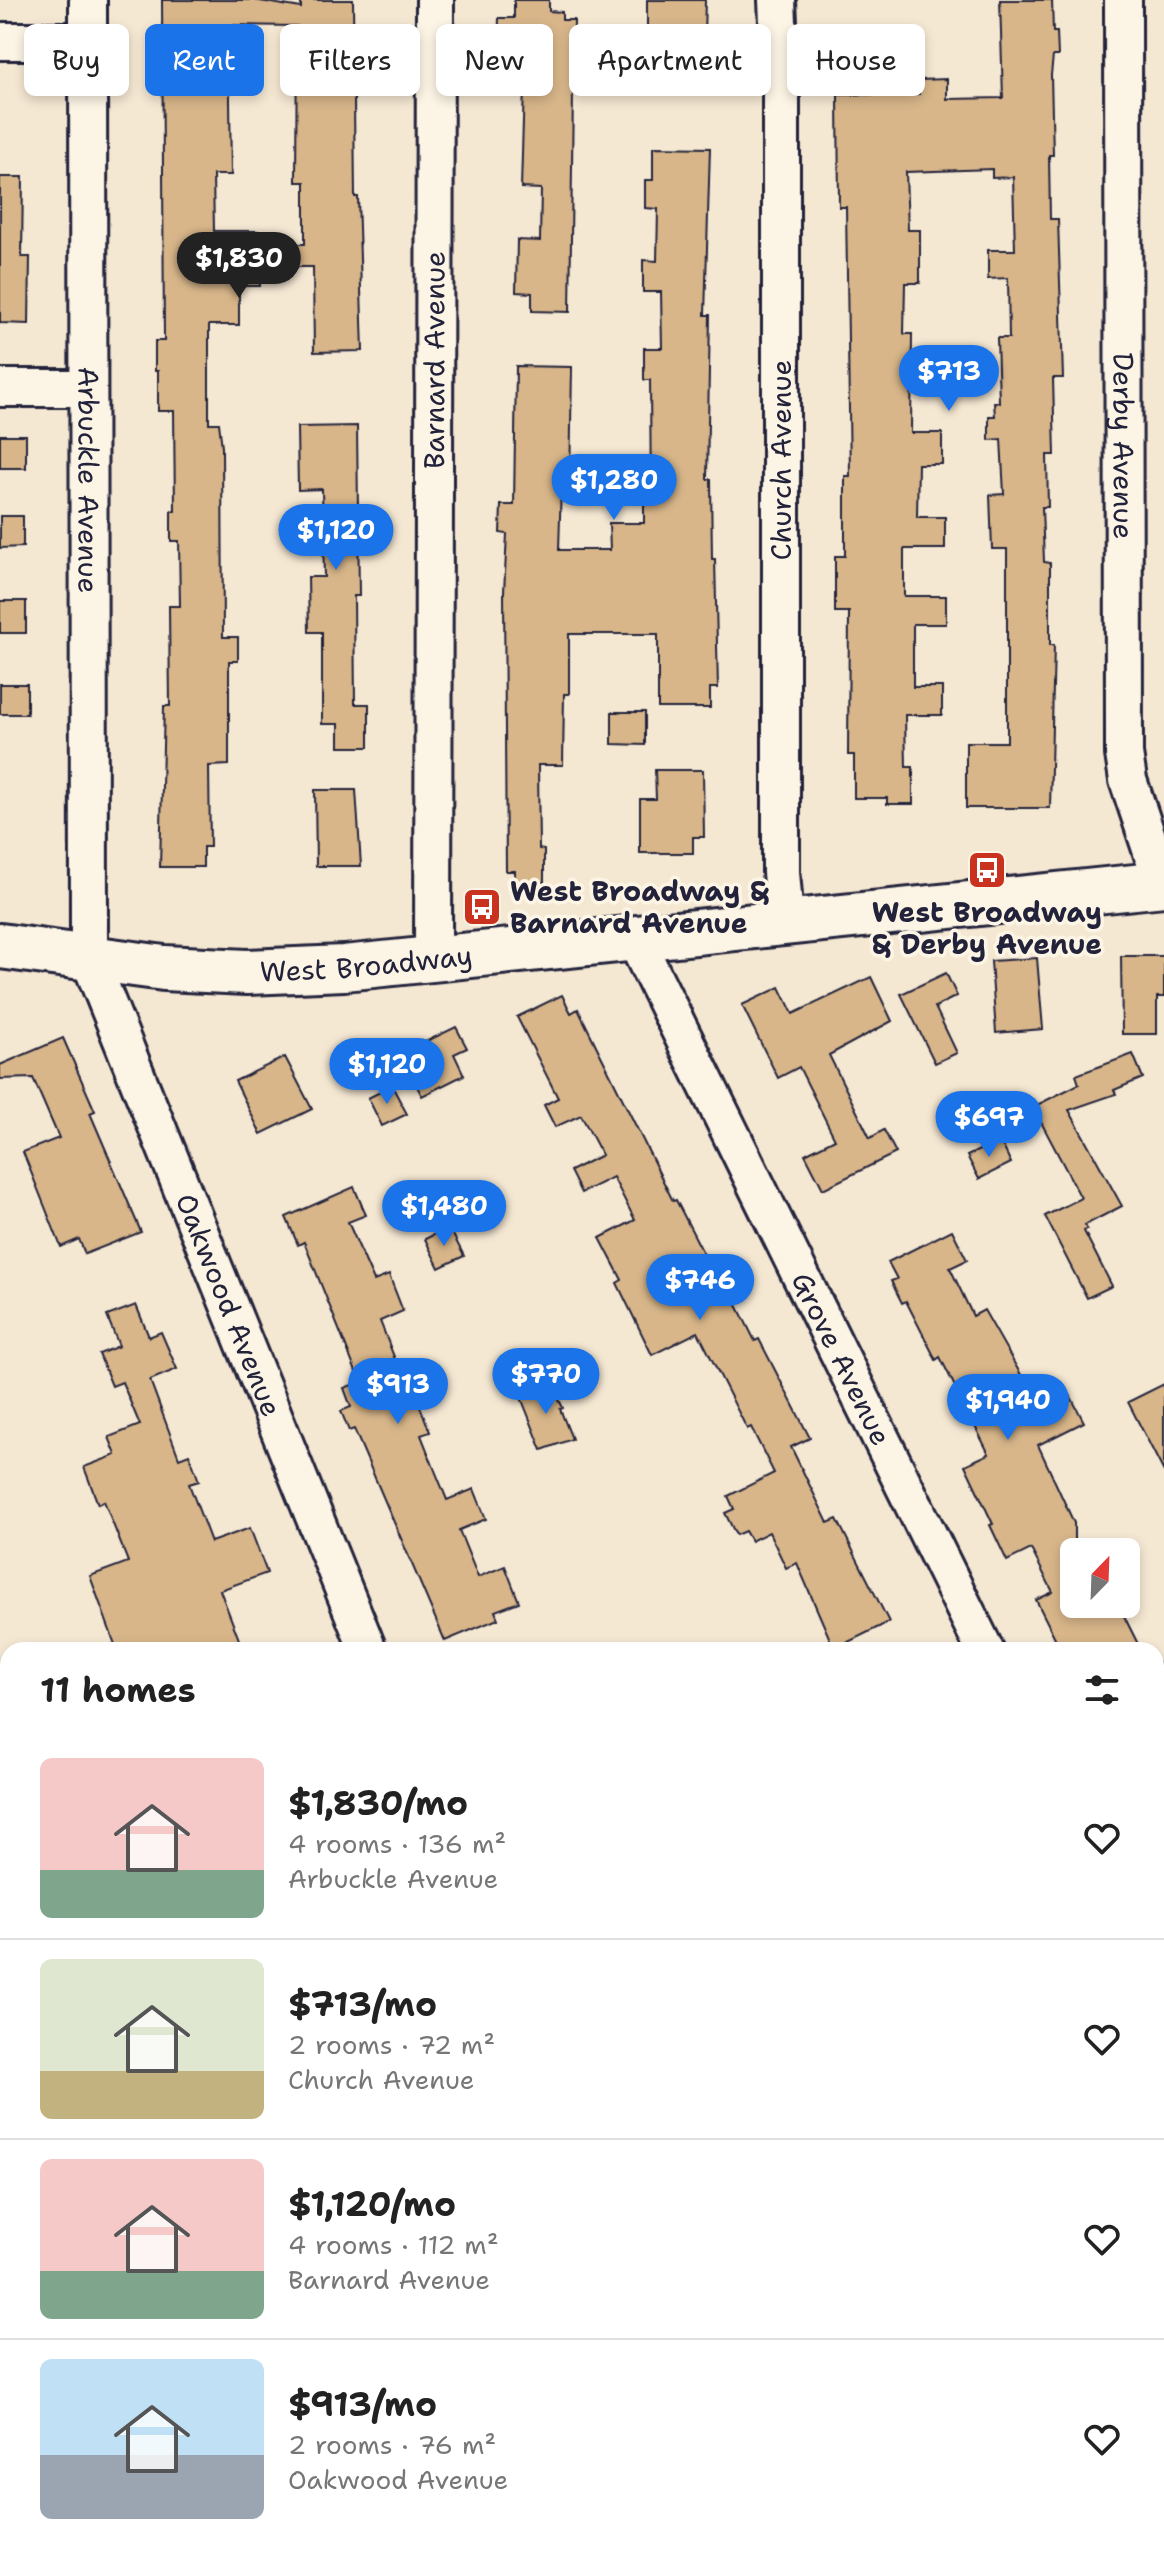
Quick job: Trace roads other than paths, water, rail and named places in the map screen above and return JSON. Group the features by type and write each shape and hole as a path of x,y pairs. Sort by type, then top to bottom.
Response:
{"main road":[{"name":"West Broadway","path":"0,946 164,968 247,972 344,968 785,920 1163,884"}],"street":[{"name":"Arbuckle Avenue","path":"88,0 88,24"},
{"name":"Barnard Avenue","path":"433,958 435,0"},
{"name":"Church Avenue","path":"777,0 781,90 781,872 785,920"},
{"name":"Derby Avenue","path":"1123,0 1124,754 1128,780 1163,884"},
{"path":"0,41 24,41"},
{"name":"Arbuckle Avenue","path":"88,96 89,958"},
{"path":"0,388 87,388"},
{"name":"Grove Avenue","path":"634,937 981,1642"},
{"name":"Oakwood Avenue","path":"89,958 365,1642"}],"place":[{"name":"West Broadway & Derby Avenue","path":"987,870"},
{"name":"West Broadway & Barnard Avenue","path":"482,907"}]}
